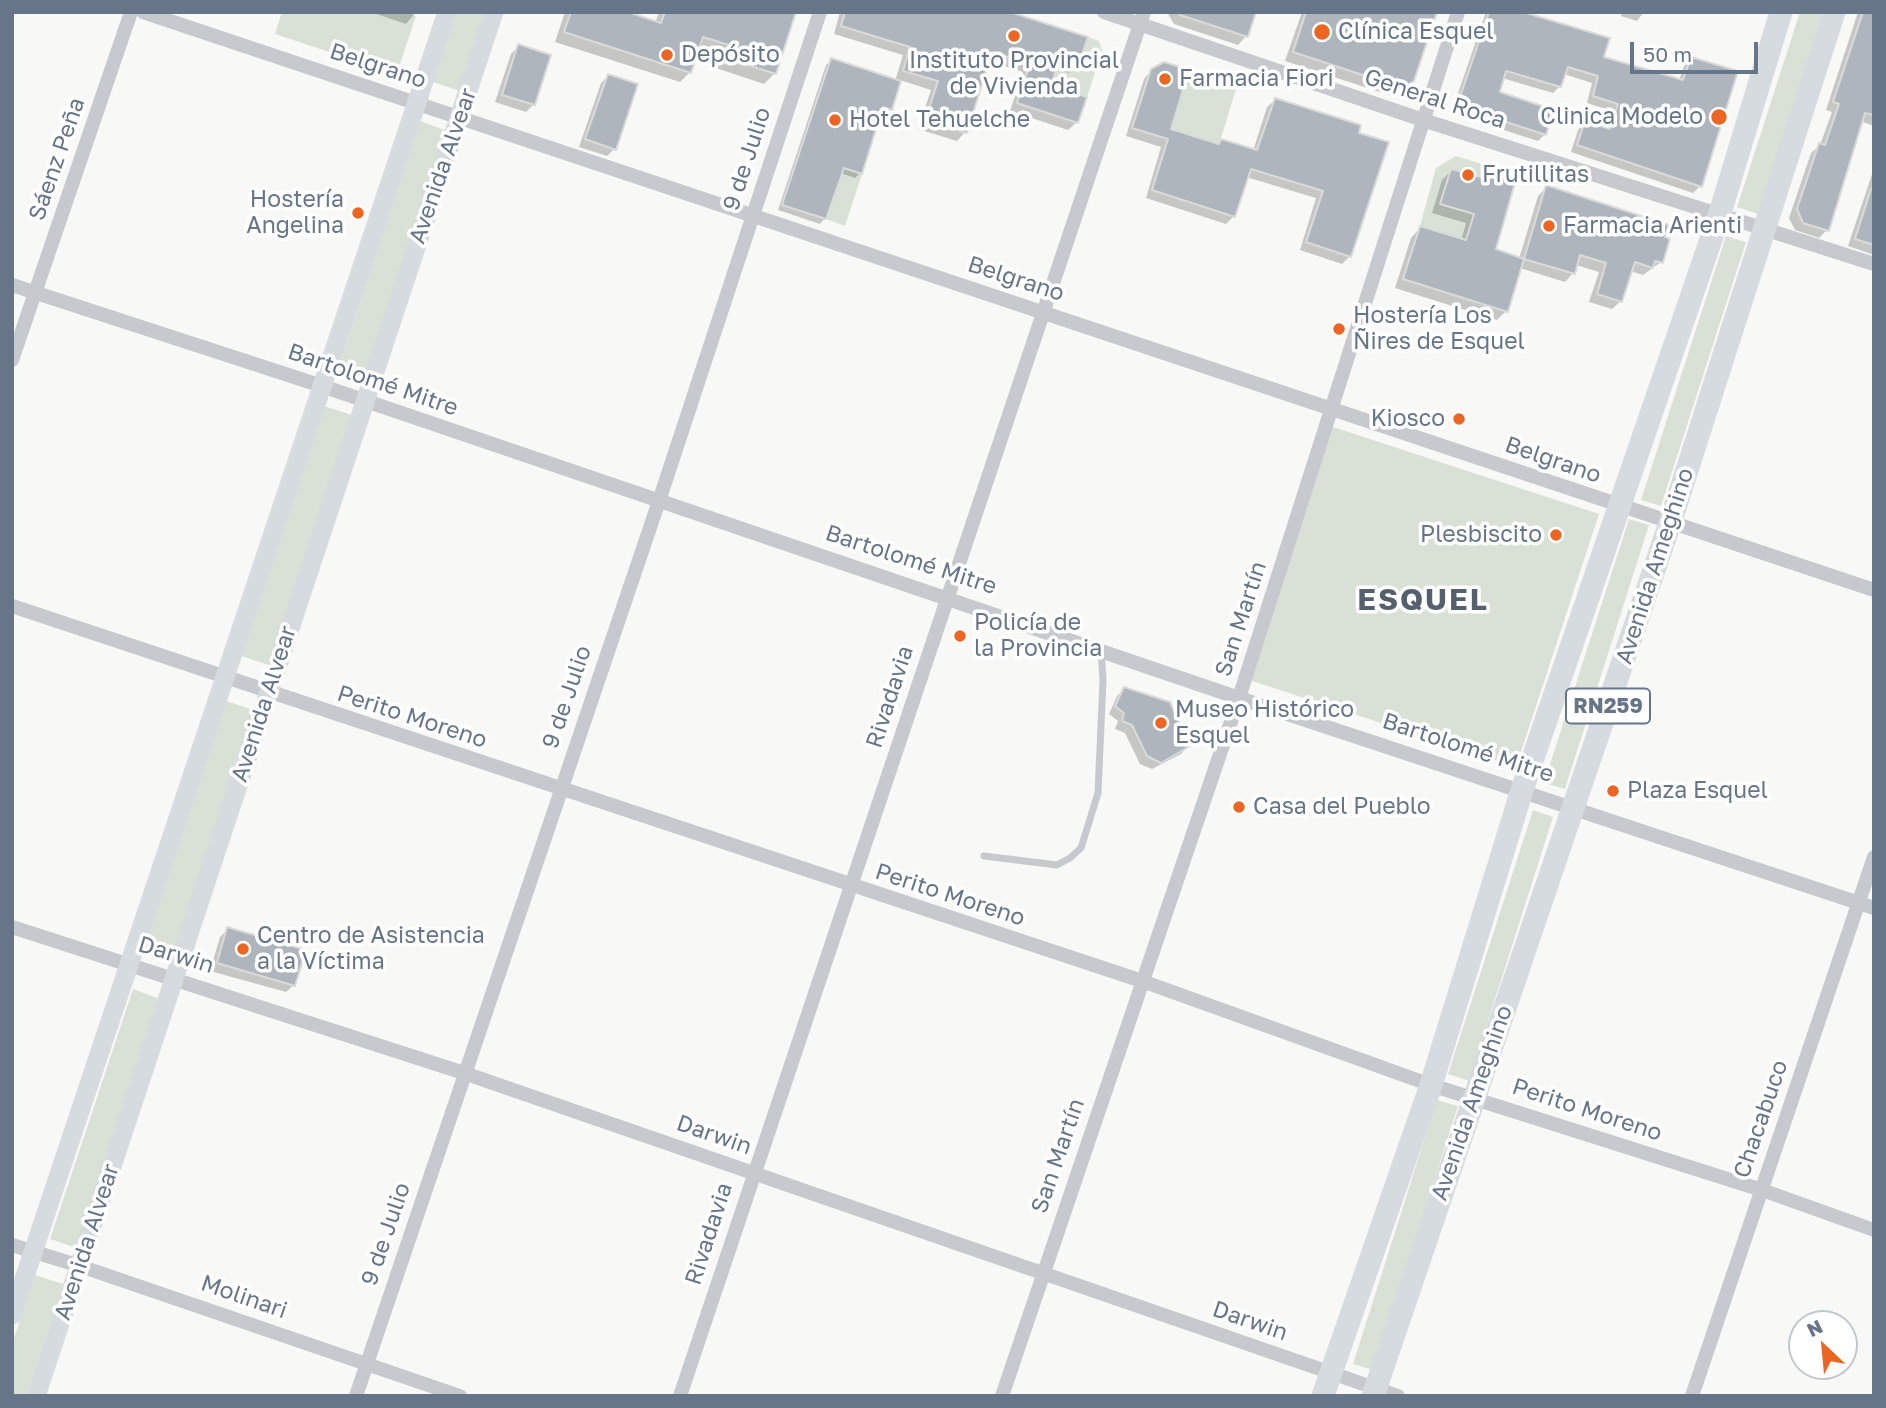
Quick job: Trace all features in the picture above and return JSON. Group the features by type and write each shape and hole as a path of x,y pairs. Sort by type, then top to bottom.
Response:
{"highway":[{"name":"Avenida Ameghino","path":"1323,1396 1431,1085 1522,790 1720,213 1781,12"},
{"name":"Avenida Ameghino","path":"1374,1392 1670,523 1834,12"}],"main road":[{"name":"Avenida Alvear","path":"12,1315 447,12"},
{"name":"Avenida Alvear","path":"36,1396 494,12"}],"street":[{"name":"Sáenz Peña","path":"12,360 131,12"},
{"name":"Belgrano","path":"143,12 1874,590"},
{"name":"9 de Julio","path":"356,1396 559,788 659,501 820,12"},
{"name":"General Roca","path":"1104,12 1142,19 1426,121 1874,264"},
{"name":"San Martín","path":"1002,1396 1239,698 1426,121 1458,12"},
{"name":"Rivadavia","path":"680,1396 1142,19"},
{"name":"Bartolomé Mitre","path":"12,285 323,386 363,402 947,596 1239,698 1874,908"},
{"name":"Perito Moreno","path":"12,606 852,887 1142,981 1431,1085 1762,1190 1874,1230"},
{"name":"Chacabuco","path":"1692,1396 1874,857"},
{"name":"Darwin","path":"12,927 464,1073 1043,1272 1330,1373 1374,1392 1398,1396"},
{"name":"Molinari","path":"12,1245 80,1265 460,1396"}],"lane":[{"path":"984,856 1057,865 1081,848 1098,793 1103,680 1101,650"}],"shaded area":[{"path":"282,12 404,12 416,16 400,64 383,70 275,34"},
{"path":"456,12 487,12 460,91 433,82"},
{"path":"1800,12 1822,12 1758,214 1737,207"},
{"path":"1088,37 1099,41 1102,50 1087,97 1051,86 1059,59 1079,65"},
{"path":"1189,70 1237,86 1200,206 1182,200 1201,139 1171,129"},
{"path":"420,121 447,131 365,380 337,371"},
{"path":"1456,156 1488,166 1485,178 1450,169 1440,204 1474,214 1466,240 1420,226 1436,168"},
{"path":"844,168 862,174 845,226 826,219"},
{"path":"1726,236 1746,242 1661,506 1641,500"},
{"path":"324,406 352,415 269,665 241,656"},
{"path":"1327,425 1599,514 1516,767 1243,678"},
{"path":"1629,519 1649,525 1565,789 1544,783"},
{"path":"226,701 254,710 171,960 143,951"},
{"path":"1533,810 1553,817 1469,1081 1448,1074"},
{"path":"133,989 160,999 77,1248 50,1239"},
{"path":"1437,1100 1458,1106 1373,1370 1353,1364"},
{"path":"35,1275 63,1284 26,1396 12,1396 12,1344"}],"building":[{"path":"571,12 628,12 661,23 665,12 796,12 776,74 725,58 729,45 703,37 691,73 564,32"},
{"path":"845,12 1010,12 1088,37 1078,66 1059,59 1051,86 1087,97 1078,123 1017,103 1030,64 992,52 967,133 925,121 938,81 903,71 910,47 841,26"},
{"path":"1180,12 1256,12 1248,37 1180,15"},
{"path":"1306,12 1437,12 1414,81 1402,88 1293,52"},
{"path":"1489,12 1523,12 1610,38 1604,57 1683,80 1691,57 1738,71 1702,187 1577,145 1585,121 1610,129 1618,104 1593,96 1598,76 1568,67 1561,87 1506,71 1500,92 1554,110 1546,135 1467,109 1460,97"},
{"path":"1863,12 1874,12 1874,115 1865,113 1829,231 1803,223 1797,209 1819,143 1825,145 1839,104 1833,102"},
{"path":"518,44 551,55 535,105 502,95"},
{"name":"Hotel Tehuelche","path":"831,58 901,81 892,110 883,107 862,174 844,168 826,219 782,205"},
{"path":"1164,62 1189,70 1171,129 1219,144 1221,139 1257,150 1275,98 1361,125 1359,133 1389,142 1351,257 1306,242 1323,191 1251,169 1235,217 1152,190 1168,139 1132,128 1151,69"},
{"path":"608,74 638,84 616,150 585,139"},
{"path":"1488,166 1517,176 1496,249 1524,259 1508,312 1403,279 1420,226 1466,240 1474,214 1440,204 1451,169 1485,178"},
{"path":"1546,185 1669,225 1665,237 1670,239 1663,263 1655,261 1653,268 1635,262 1622,302 1597,294 1606,263 1580,255 1575,274 1524,259"},
{"path":"1871,189 1874,189 1874,245 1855,239"},
{"path":"1124,687 1170,702 1190,746 1161,763 1147,756 1132,725 1122,721 1124,713 1115,706"},
{"path":"227,927 306,950 295,986 217,963"}],"place":[{"name":"Clínica Esquel","path":"1322,32"},
{"name":"Instituto Provincial de Vivienda","path":"1014,36"},
{"name":"Depósito","path":"667,55"},
{"name":"Farmacia Fiori","path":"1165,79"},
{"name":"Clinica Modelo","path":"1719,117"},
{"name":"Hotel Tehuelche","path":"835,120"},
{"name":"Frutillitas","path":"1468,175"},
{"name":"Hostería Angelina","path":"358,213"},
{"name":"Farmacia Arienti","path":"1549,226"},
{"name":"Hostería Los Ñires de Esquel","path":"1339,329"},
{"name":"Kiosco","path":"1459,419"},
{"name":"Plesbiscito","path":"1556,535"},
{"name":"Policía de la Provincia","path":"960,636"},
{"name":"Museo Histórico Esquel","path":"1161,723"},
{"name":"Plaza Esquel","path":"1613,791"},
{"name":"Casa del Pueblo","path":"1239,807"},
{"name":"Centro de Asistencia a la Víctima","path":"243,949"}],"district":[{"name":"ESQUEL","path":"1423,600"}]}
